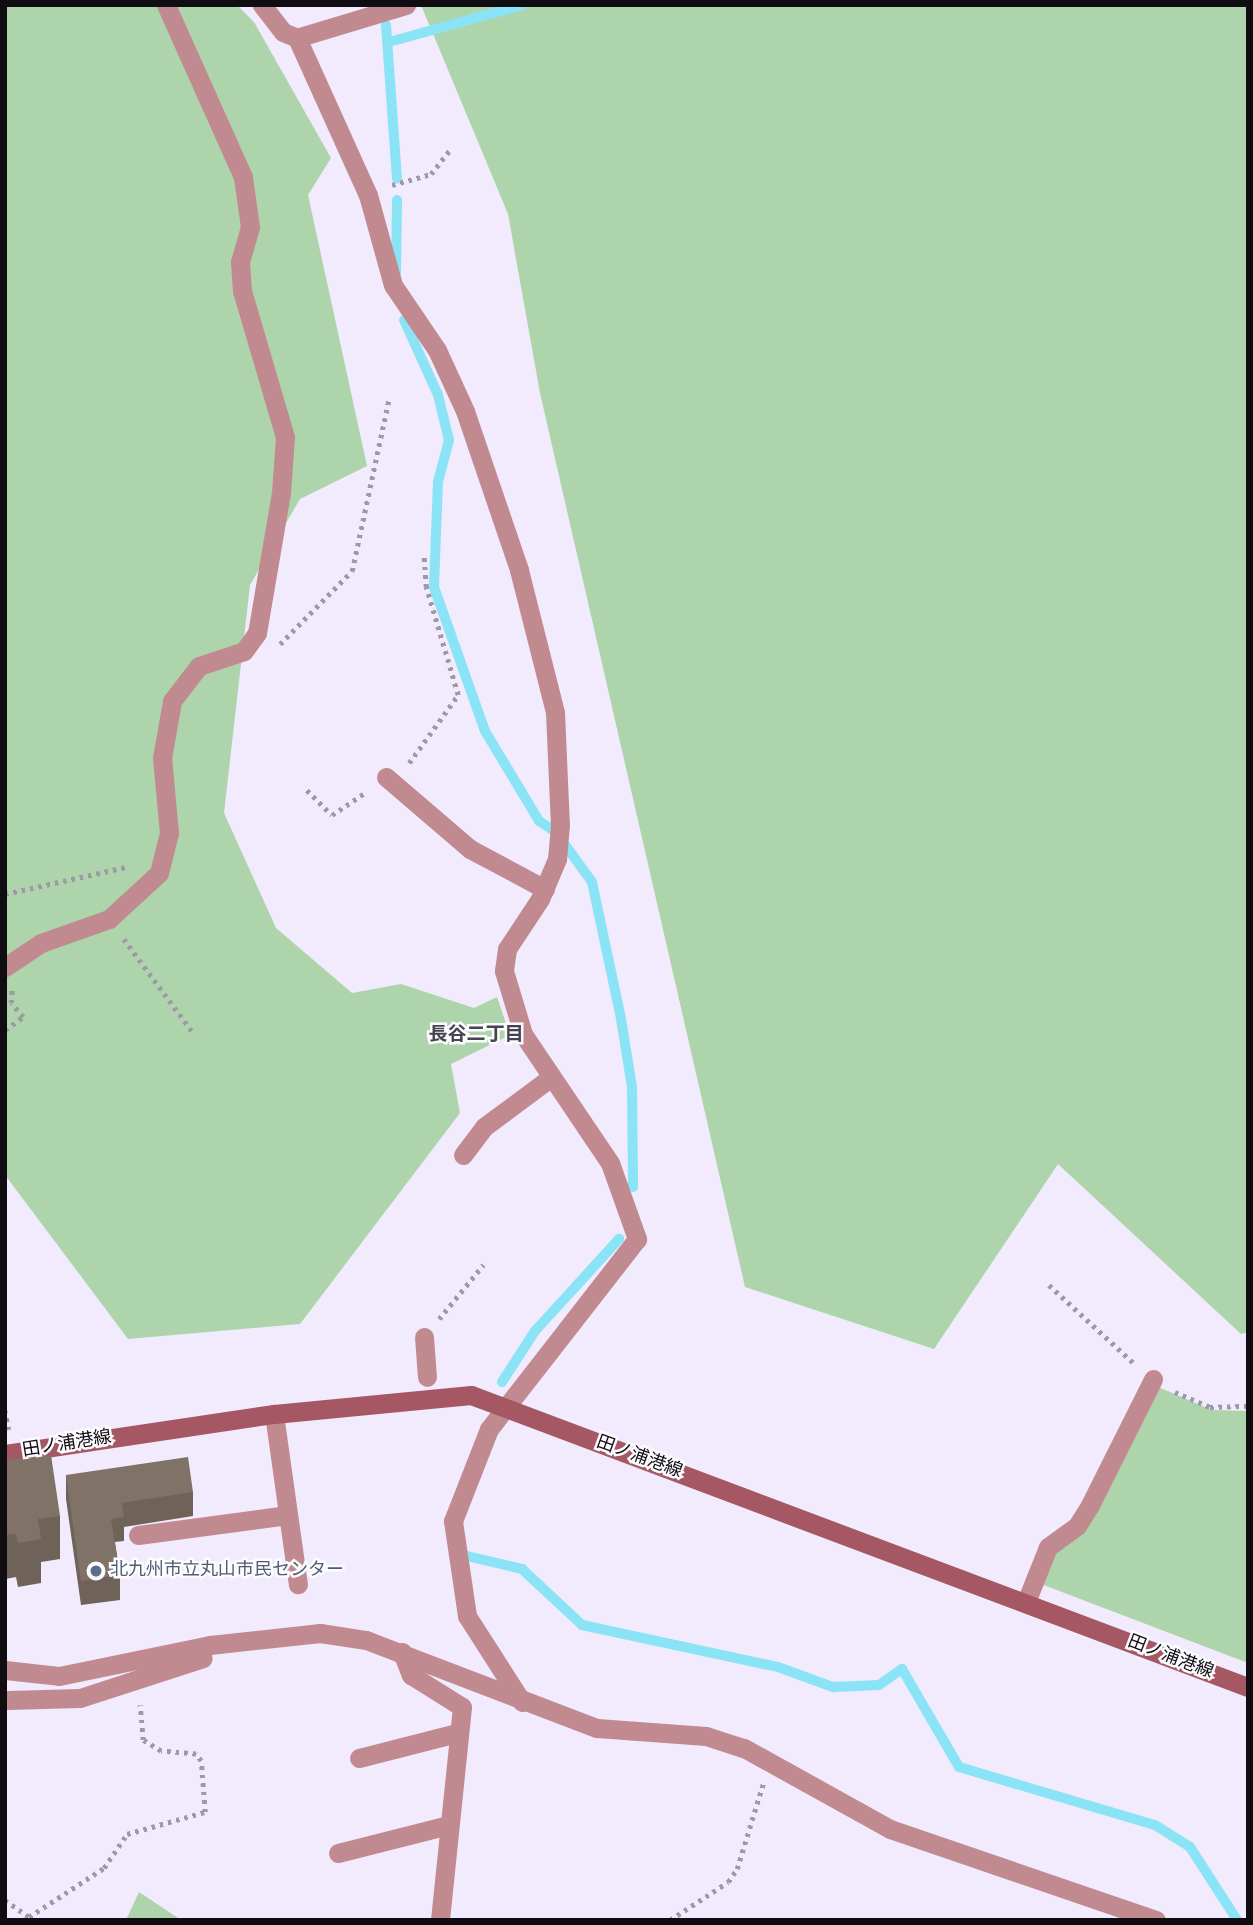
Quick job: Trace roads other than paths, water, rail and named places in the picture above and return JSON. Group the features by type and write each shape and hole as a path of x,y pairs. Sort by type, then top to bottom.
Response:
{"main road":[{"name":"田ノ浦港線","path":"5,1454 274,1414 471,1395 502,1409 1026,1602 1248,1687"}],"street":[{"path":"5,967 41,943 109,919 148,889 161,869 169,833 164,728 172,701 199,666 244,651 261,612 285,436 246,323 240,262 250,227 243,177 166,5"},
{"path":"262,5 283,33 297,38 406,5"},
{"path":"297,38 368,195 388,274 437,351 484,459 547,671 559,745 560,825 545,889 507,949 504,971 523,1034 610,1163 637,1239 502,1409 464,1484 453,1521 467,1616 522,1702"},
{"path":"390,780 470,849 545,889"},
{"path":"463,1155 484,1127 550,1077"},
{"path":"424,1337 427,1377"},
{"path":"1026,1602 1048,1547 1077,1526 1153,1379"},
{"path":"274,1414 298,1584"},
{"path":"138,1535 288,1516"},
{"path":"5,1670 59,1676 209,1645 320,1633 402,1652 522,1702 597,1728 706,1737 772,1765 890,1829 1157,1920"},
{"path":"8,1700 80,1698 208,1656 209,1645"},
{"path":"402,1652 411,1675 462,1707 457,1732 440,1920"},
{"path":"359,1758 457,1732"},
{"path":"338,1853 449,1825"}],"waterway":[{"path":"389,42 522,5"},
{"path":"386,25 397,179"},
{"path":"396,273 397,200"},
{"path":"404,320 438,395 449,440 438,482 434,587 485,731 539,821 553,830"},
{"path":"566,846 592,882 621,1019 632,1087 633,1187"},
{"path":"502,1382 535,1331 619,1239"},
{"path":"467,1556 522,1569 582,1625 778,1667 833,1687 879,1685 902,1669 959,1767 1155,1825 1190,1847 1237,1920"}],"place":[{"name":"北九州市立丸山市民センター","path":"96,1571"}],"district":[{"name":"長谷二丁目","path":"476,1036"}]}
